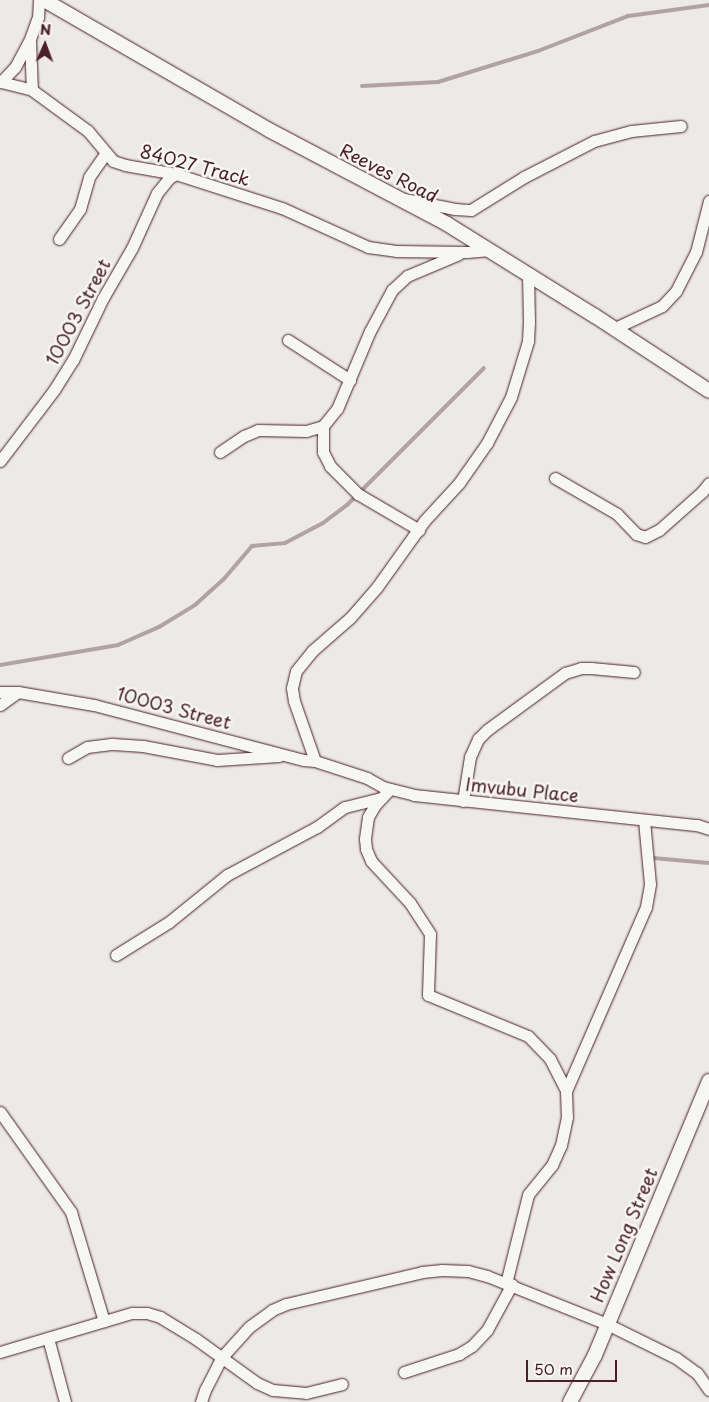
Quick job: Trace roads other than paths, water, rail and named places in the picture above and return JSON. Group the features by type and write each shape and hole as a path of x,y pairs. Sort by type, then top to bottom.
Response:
{"street":[{"name":"84027 Track","path":"39,0 38,17 30,39 15,67 1,82 32,90 88,131 113,160 125,165 176,174 282,208 368,247 387,250 466,252 490,250"},
{"name":"Reeves Road","path":"44,0 269,130 490,250 615,328 709,392"},
{"path":"30,39 32,90"},
{"path":"397,198 455,209 471,210 524,177 594,141 631,131 681,126"},
{"path":"59,239 80,209 89,177 106,153"},
{"name":"10003 Street","path":"0,460 54,390 73,360 103,298 132,248 157,193 168,178 176,174"},
{"path":"615,328 662,306 676,292 696,252 709,201"},
{"path":"220,452 258,430 306,431 323,426 337,408 382,305 399,281 432,264 466,252"},
{"path":"315,760 294,701 292,688 296,671 312,651 350,618 377,587 419,530 459,483 487,444 511,397 528,341 530,322 528,273"},
{"path":"288,340 350,380"},
{"path":"323,426 323,452 330,466 358,494 419,530"},
{"path":"555,478 617,514 636,534 645,537 659,530 702,492 709,483"},
{"path":"463,801 470,757 478,739 487,730 565,673 581,668 634,672"},
{"name":"10003 Street","path":"0,692 18,692 94,705 286,755 315,760 336,769"},
{"path":"0,705 18,692"},
{"path":"68,758 87,747 113,744 142,746 218,760 286,755"},
{"name":"Imvubu Place","path":"336,769 368,778 390,789 414,795 697,825 709,829"},
{"path":"390,789 381,798 368,817 365,839 366,849 371,861 410,903 430,934 428,995 528,1036 550,1059 566,1091 567,1117 561,1145 552,1165 528,1195 509,1284 487,1330 472,1346 459,1354 404,1372"},
{"path":"116,955 169,922 227,875 291,842 345,807 381,798"},
{"path":"566,1091 646,907 650,884 644,820"},
{"name":"How Long Street","path":"570,1402 584,1377 607,1324 709,1080"},
{"path":"0,1112 71,1212 104,1321"},
{"path":"202,1402 205,1390 222,1357 262,1316 286,1304 433,1270 468,1271 509,1284 607,1324 676,1358 697,1373 709,1390"},
{"path":"0,1352 139,1312 154,1315 222,1357 257,1383 273,1390 306,1393 342,1384"},
{"path":"48,1338 65,1402"}],"waterway":[{"path":"362,86 438,82 538,51 628,16 709,5"},
{"path":"0,665 118,645 159,627 195,605 223,580 252,546 285,543 323,523 348,504 484,368"},
{"path":"653,858 709,863"}]}
